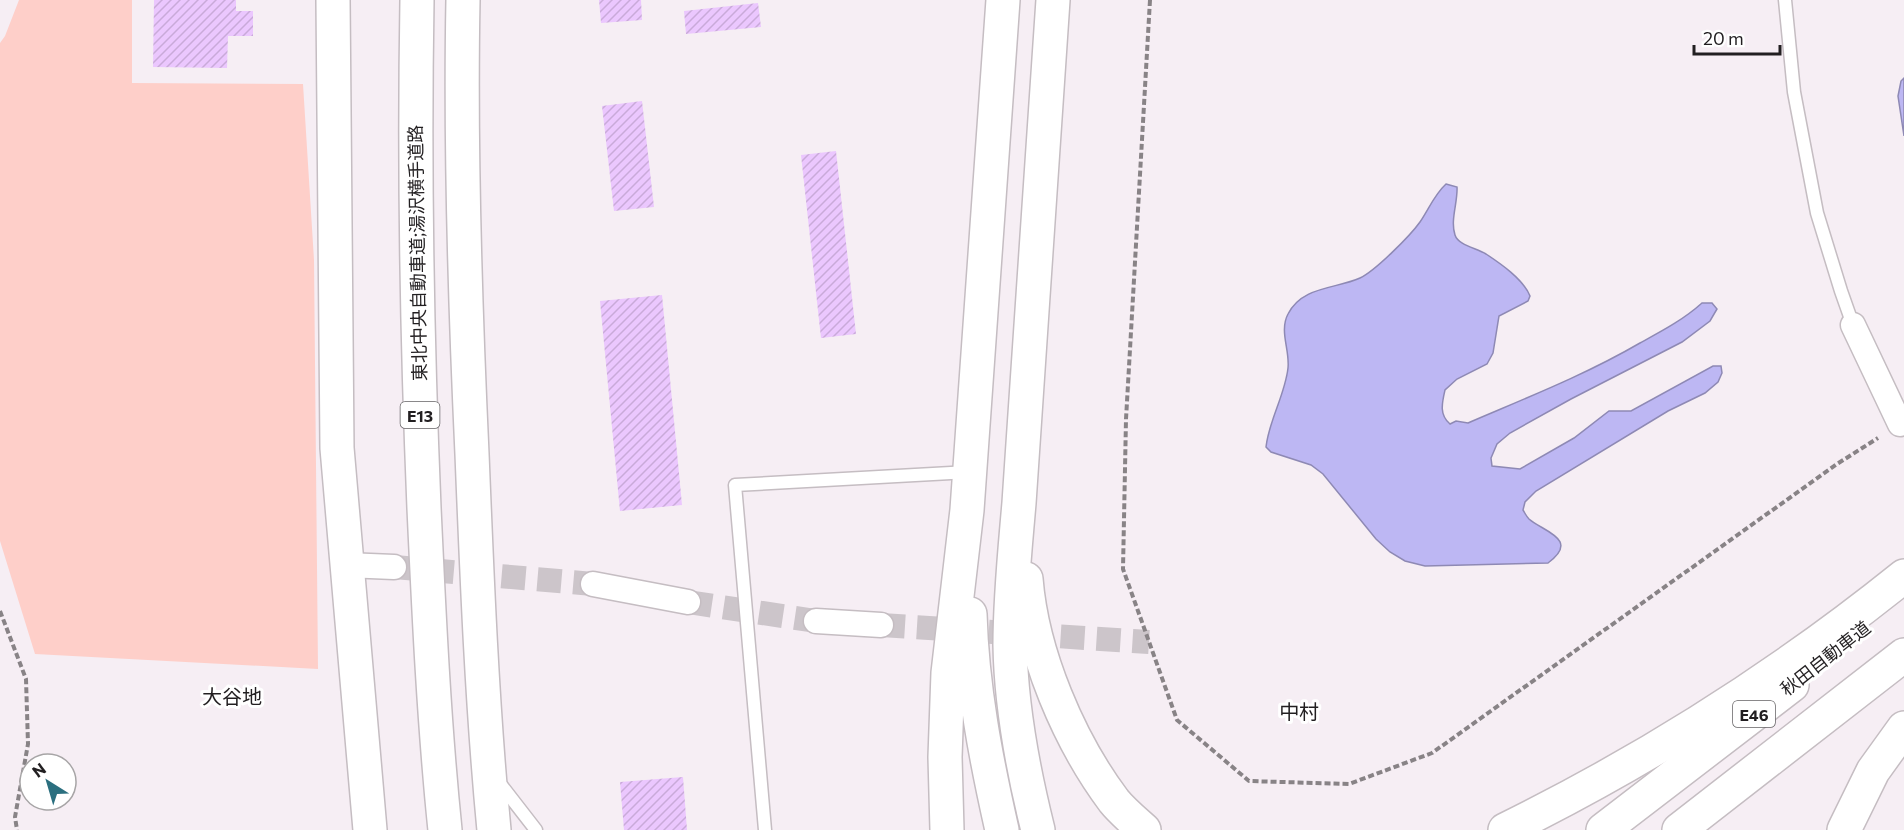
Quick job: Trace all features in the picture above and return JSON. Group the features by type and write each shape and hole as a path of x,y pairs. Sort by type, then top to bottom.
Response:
{"main road":[{"path":"333,0 337,448 370,830"},
{"name":"東北中央自動車道;湯沢横手道路","path":"417,0 415,113 418,373 429,619 445,830"},
{"path":"463,0 462,73 467,347 478,616 494,830"},
{"path":"478,616 477,372 481,0"},
{"path":"947,830 945,757 948,673 967,510 1004,0"},
{"path":"1038,830 1016,721 1010,647 1012,580 1053,0"},
{"path":"1019,503 1029,602 1040,649 1062,711 1088,761 1115,802 1144,830"},
{"path":"967,510 971,644 980,721 1002,830"},
{"path":"1505,830 1658,748 1775,672 1904,576"},
{"name":"秋田自動車道","path":"1603,830 1812,670 1904,595"},
{"name":"E46","path":"1679,830 1904,656"},
{"path":"1844,830 1873,771 1904,728"}],"street":[{"path":"1853,325 1902,422"},
{"path":"346,565 394,567"},
{"path":"593,584 688,602"},
{"path":"816,621 881,625"}],"lane":[{"path":"1785,0 1794,92 1817,213 1840,291 1853,325"},
{"path":"765,830 735,485 970,472"},
{"path":"488,769 536,830"}],"path":[{"path":"1150,0 1126,419 1123,570 1177,720 1249,781 1349,784 1432,753 1837,464 1902,422"},
{"path":"0,611 26,678 28,744 15,817 17,830"}],"shaded area":[{"path":"19,0 132,0 132,83 303,84 314,260 318,669 35,654 0,541 0,43"},
{"path":"1904,78 1904,136 1898,96 1901,81"},
{"path":"1446,184 1457,187 1453,223 1457,238 1463,244 1486,254 1505,267 1517,278 1530,296 1528,301 1499,316 1493,353 1487,364 1457,379 1445,390 1443,413 1450,424 1456,421 1468,423 1577,376 1664,330 1702,303 1712,303 1717,309 1710,321 1682,342 1571,399 1510,433 1497,444 1491,458 1492,466 1520,469 1574,438 1609,411 1631,411 1713,366 1721,366 1722,373 1718,382 1705,393 1668,411 1536,491 1525,502 1523,510 1528,518 1556,536 1560,542 1561,548 1557,555 1548,563 1425,566 1405,561 1390,552 1376,539 1323,474 1311,465 1271,452 1266,447 1288,368 1284,327 1285,320 1294,305 1311,293 1351,282 1374,268 1392,253 1415,228"}],"building":[{"path":"154,0 236,0 236,11 253,11 253,36 228,36 227,68 153,67"},
{"path":"599,0 641,0 642,20 601,23"},
{"path":"758,3 761,27 686,34 684,11"},
{"path":"642,101 654,207 614,211 602,106"},
{"path":"836,151 856,334 821,338 801,155"},
{"path":"662,295 682,505 620,511 600,301"},
{"path":"683,777 687,830 624,830 620,782"}],"tunnel":[{"path":"394,567 593,584"},
{"path":"688,602 816,621"},
{"path":"881,625 1149,642"}],"district":[{"name":"大谷地","path":"232,696"},
{"name":"中村","path":"1299,711"}]}
